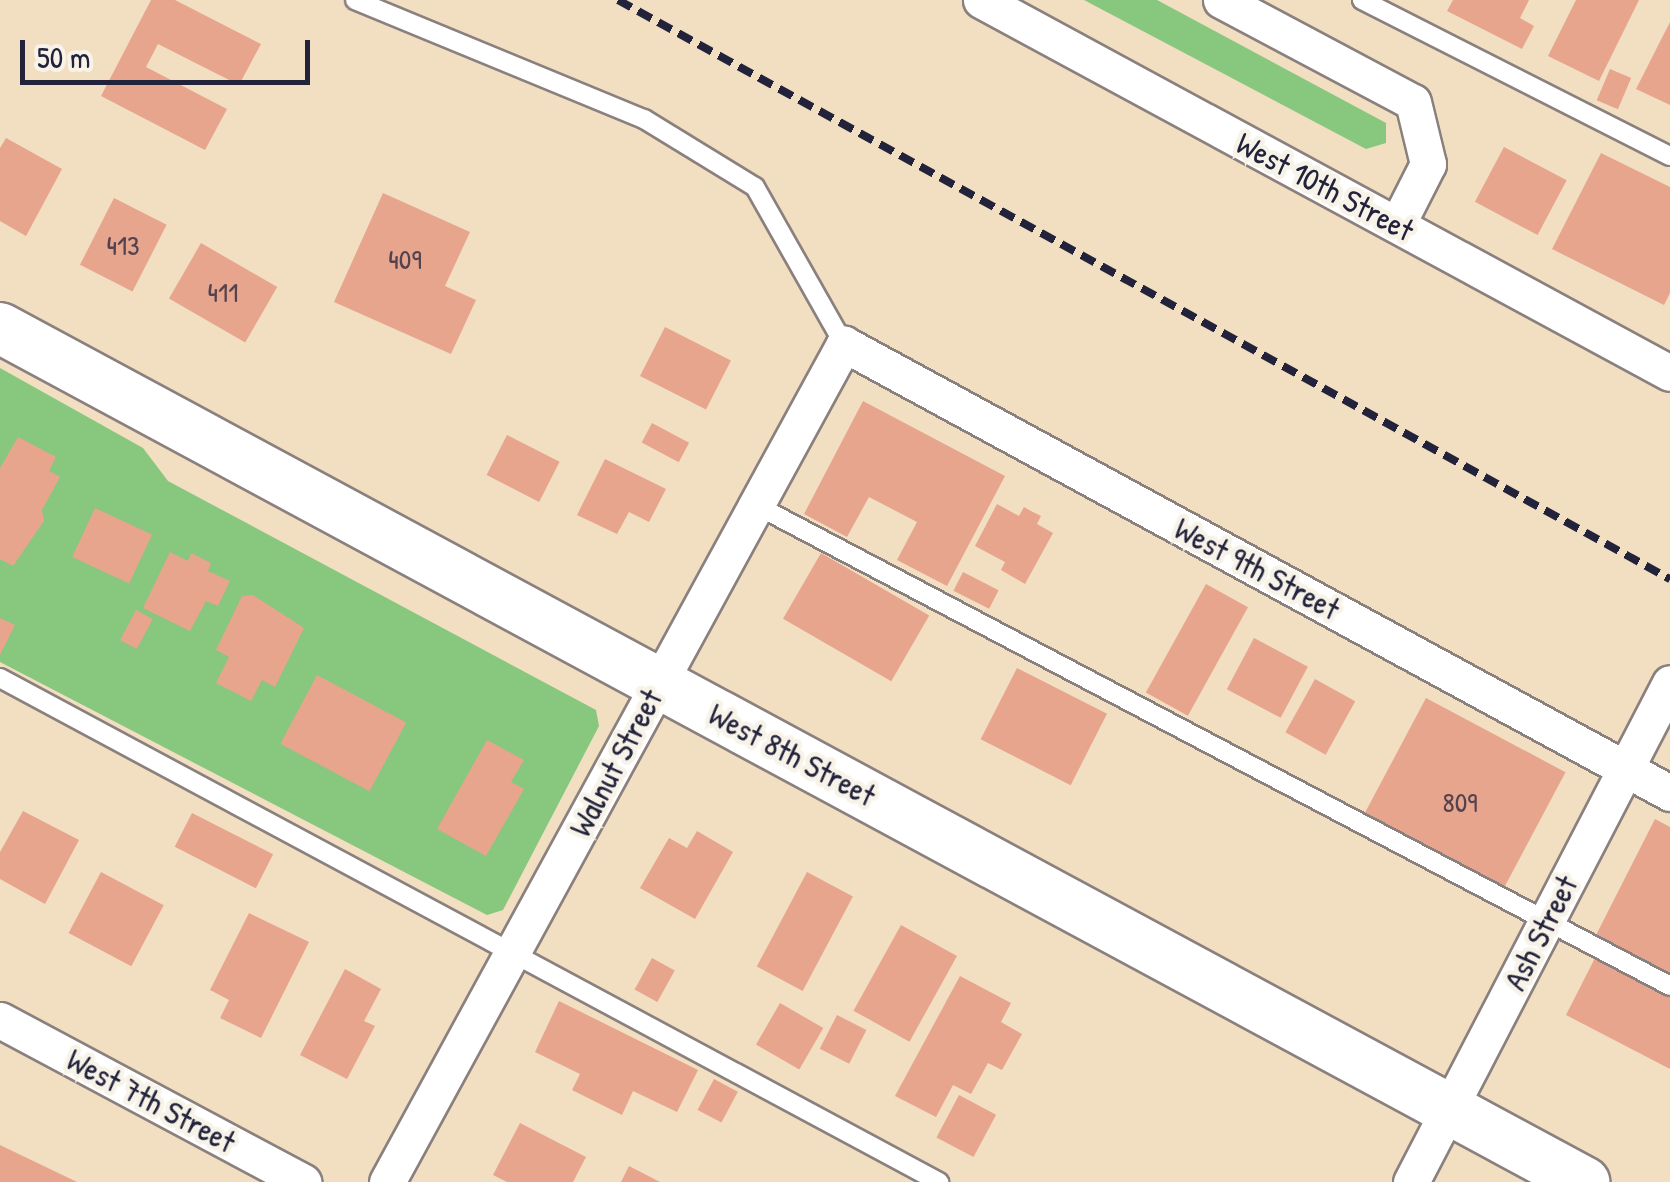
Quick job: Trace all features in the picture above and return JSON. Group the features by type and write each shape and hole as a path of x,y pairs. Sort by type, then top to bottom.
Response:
{"main road":[{"name":"West 8th Street","path":"0,328 1584,1182"}],"street":[{"path":"1220,0 1413,102 1428,164 1397,226"},
{"name":"West 10th Street","path":"999,4 1670,373"},
{"name":"Walnut Street","path":"387,1182 516,952 754,504 844,344"},
{"name":"West 9th Street","path":"844,344 1670,793"},
{"name":"Ash Street","path":"1411,1182 1670,683"},
{"name":"West 7th Street","path":"0,1020 303,1182"}],"lane":[{"path":"355,0 644,119 755,187 844,344"},
{"path":"1362,0 1670,156"},
{"path":"754,504 1670,986"},
{"path":"0,678 939,1182"}],"green space":[{"path":"1084,0 1157,0 1386,123 1386,143 1366,149"},
{"path":"0,368 143,448 168,481 596,710 599,726 503,910 487,915 0,662"}],"building":[{"path":"151,0 175,0 261,44 239,85 158,44 146,67 227,109 205,150 101,96"},
{"path":"1453,0 1529,0 1520,18 1534,26 1522,49 1447,11"},
{"path":"1576,0 1639,0 1599,81 1548,56"},
{"path":"1670,22 1670,105 1636,89"},
{"path":"1610,69 1631,78 1618,109 1597,100"},
{"path":"6,138 62,169 26,236 0,221 0,148"},
{"path":"1504,147 1567,180 1538,235 1475,202"},
{"path":"1601,153 1670,187 1670,293 1664,305 1552,249"},
{"path":"383,193 470,232 445,286 476,300 451,354 334,302"},
{"path":"114,198 167,225 133,292 80,265"},
{"path":"201,243 277,287 245,342 169,298"},
{"path":"665,327 731,361 706,410 640,376"},
{"path":"863,401 1005,476 947,586 897,560 917,522 869,497 847,537 804,514"},
{"path":"652,423 689,443 679,462 642,442"},
{"path":"507,435 560,462 539,502 487,475"},
{"path":"18,437 56,457 49,471 60,477 42,510 44,521 13,566 0,559 0,468"},
{"path":"605,459 666,489 649,522 629,512 617,534 577,515"},
{"path":"997,504 1019,516 1024,507 1041,516 1037,524 1053,533 1025,584 1001,570 1005,562 975,546"},
{"path":"95,508 152,535 129,584 72,557"},
{"path":"170,552 188,561 191,553 211,563 208,571 230,581 218,606 206,601 190,631 143,608"},
{"path":"821,553 929,616 891,681 783,619"},
{"path":"963,572 999,590 989,609 953,591"},
{"path":"1206,584 1248,607 1188,716 1146,692"},
{"path":"253,595 304,628 275,687 262,680 251,701 216,683 229,657 216,650 242,596"},
{"path":"136,610 153,619 137,649 120,640"},
{"path":"0,618 15,625 0,655"},
{"path":"1254,638 1308,667 1281,718 1227,689"},
{"path":"1017,668 1107,714 1071,785 981,739"},
{"path":"317,675 406,722 370,791 280,744"},
{"path":"1315,679 1355,701 1326,755 1285,732"},
{"path":"1426,698 1566,772 1503,890 1363,816"},
{"path":"487,740 524,760 511,782 524,789 486,856 437,829"},
{"path":"23,811 79,840 45,904 0,879 0,852"},
{"path":"192,813 273,854 256,888 175,847"},
{"path":"1655,819 1670,827 1670,975 1595,937"},
{"path":"697,831 733,852 695,919 640,888 669,838 687,848"},
{"path":"101,872 164,905 131,966 69,933"},
{"path":"807,872 853,896 803,991 757,966"},
{"path":"249,913 309,942 261,1038 220,1018 229,1000 210,990"},
{"path":"901,925 957,956 909,1042 853,1011"},
{"path":"1596,956 1670,995 1670,1069 1566,1015"},
{"path":"652,958 675,971 657,1002 635,989"},
{"path":"345,969 381,989 364,1021 375,1026 347,1079 300,1055"},
{"path":"960,976 1011,1003 1001,1022 1022,1034 1002,1070 988,1063 971,1094 953,1085 936,1117 895,1096"},
{"path":"559,1001 698,1070 677,1112 633,1091 622,1115 572,1090 580,1074 535,1052"},
{"path":"780,1003 823,1028 799,1070 756,1045"},
{"path":"837,1015 866,1030 849,1064 820,1049"},
{"path":"714,1079 738,1092 721,1123 698,1110"},
{"path":"959,1095 996,1115 974,1157 936,1137"},
{"path":"520,1123 586,1157 573,1182 507,1182 493,1175"},
{"path":"0,1145 77,1182 0,1182"},
{"path":"629,1166 660,1182 621,1182"}],"railway":[{"path":"618,0 1670,579"}]}
